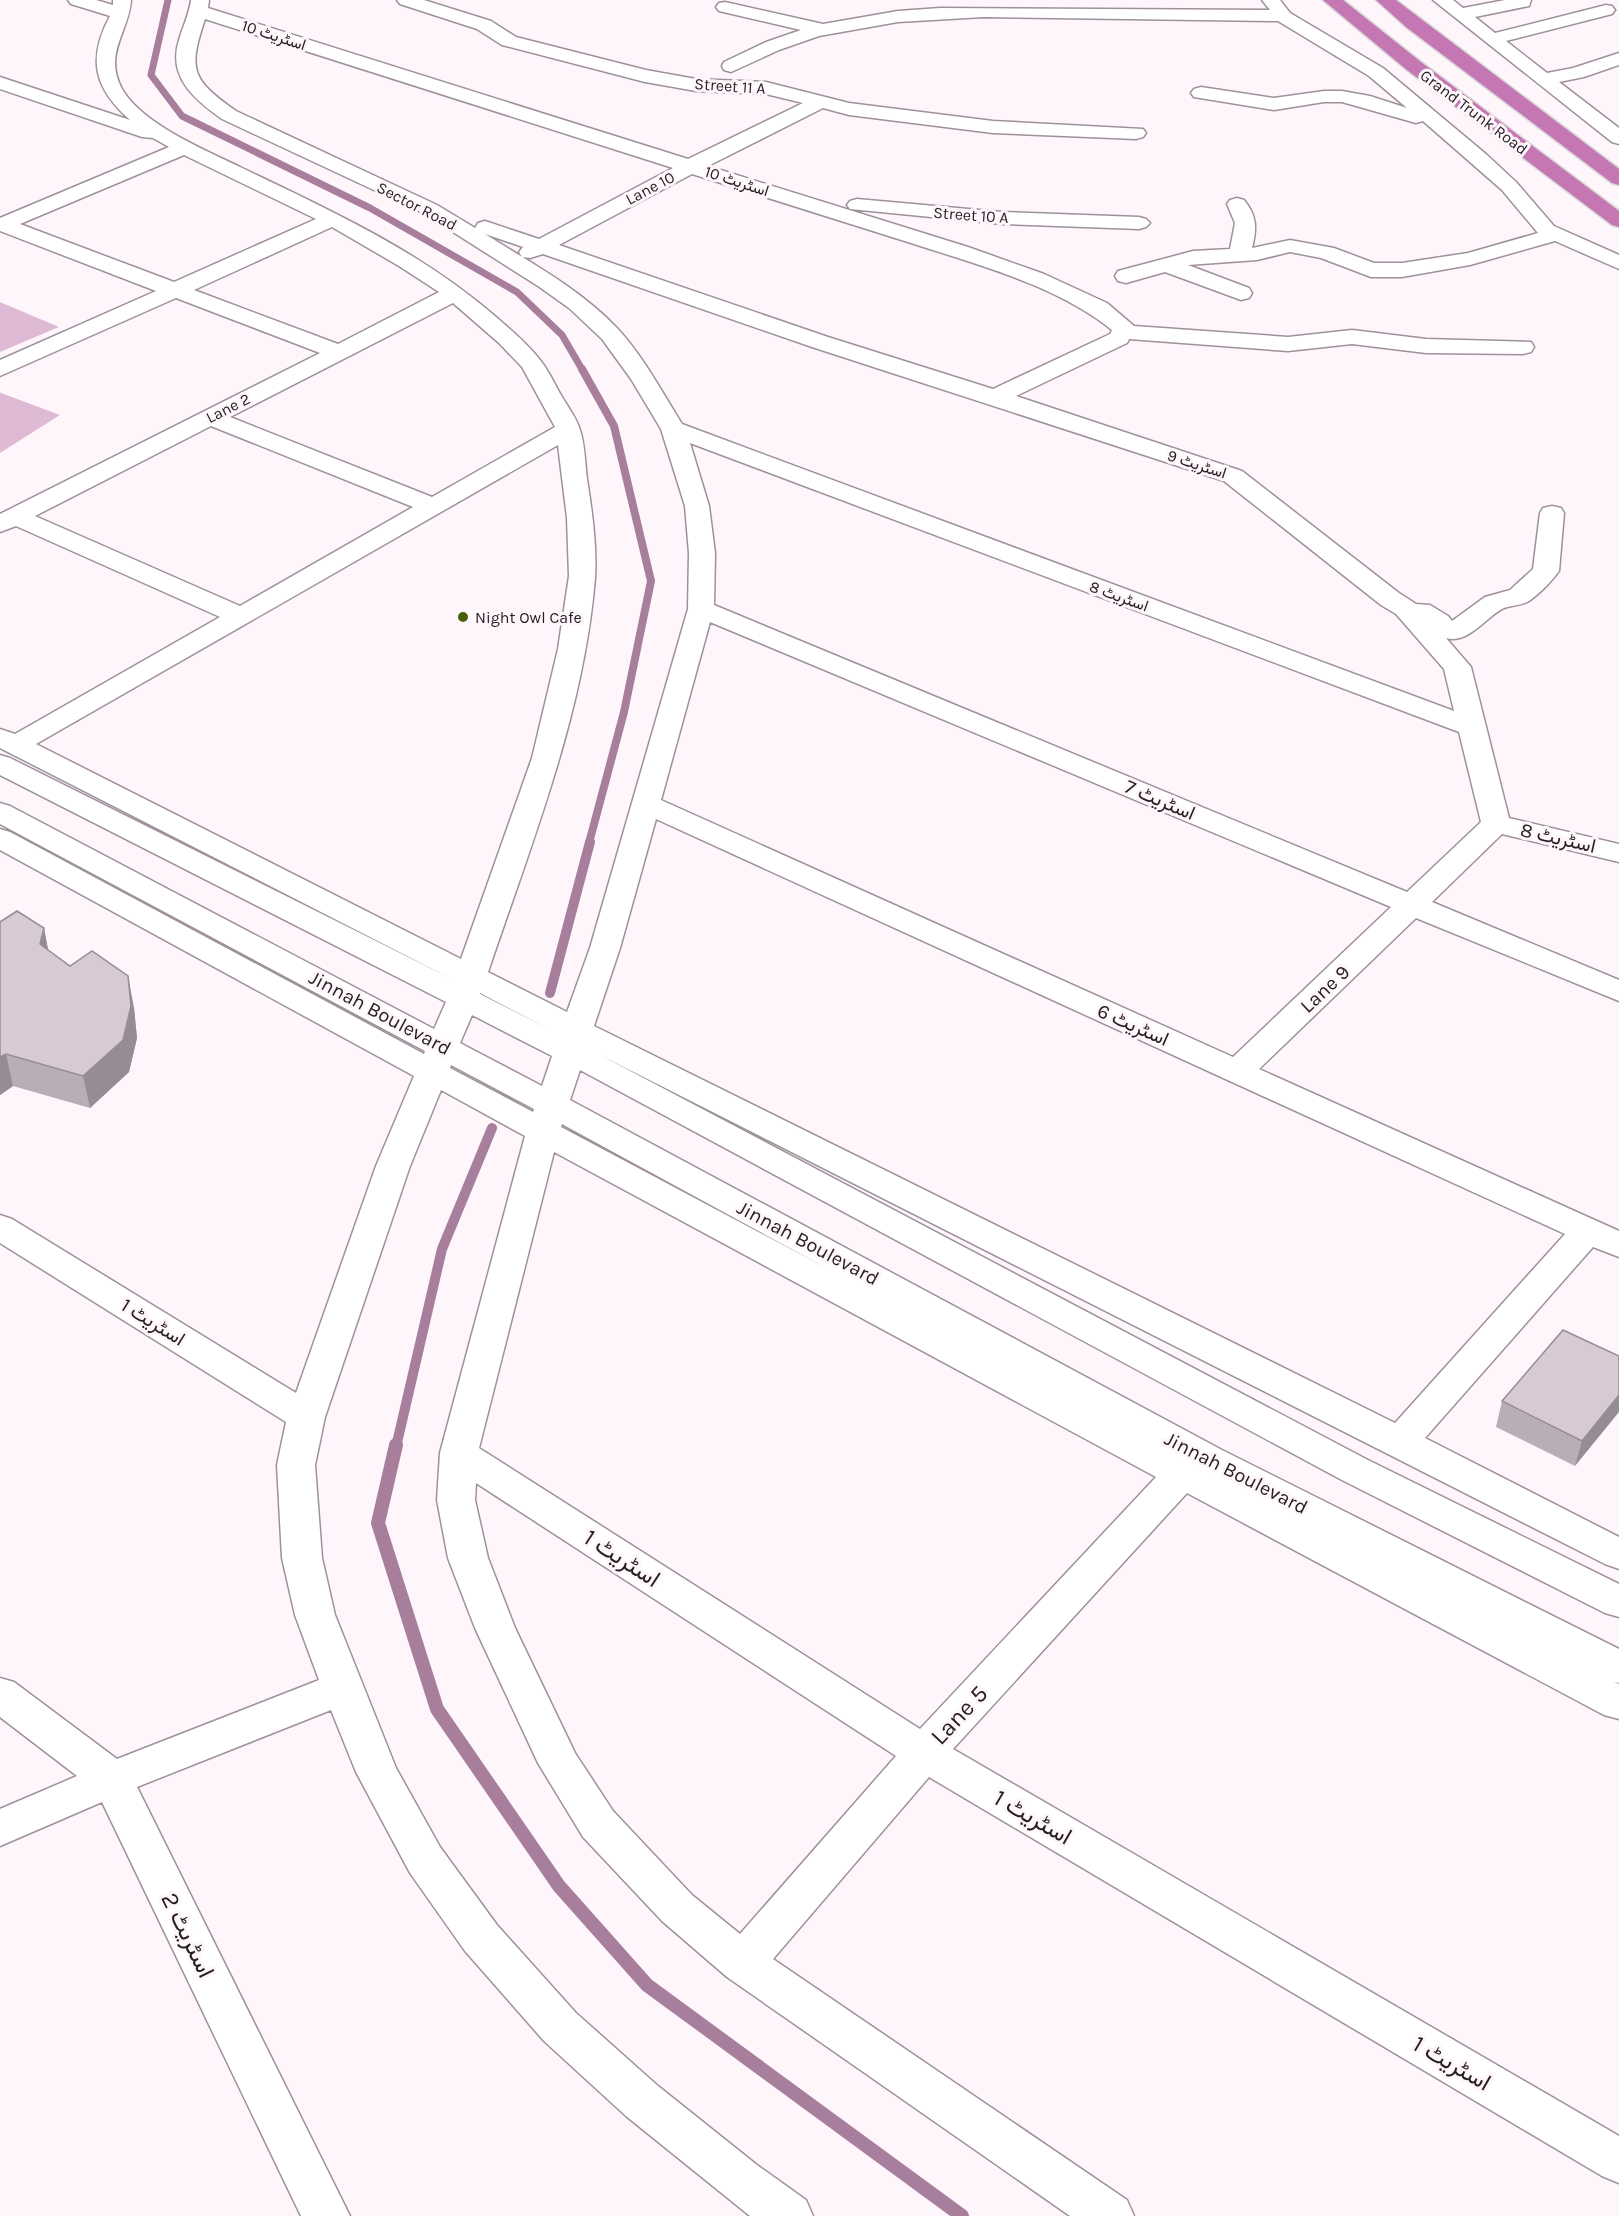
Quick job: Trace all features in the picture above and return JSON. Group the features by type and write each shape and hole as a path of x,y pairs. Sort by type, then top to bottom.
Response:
{"highway":[{"name":"Grand Trunk Road","path":"1332,0 1414,66 1619,221"},
{"name":"Grand Trunk Road","path":"1385,0 1412,23 1619,179"}],"street":[{"path":"77,0 122,7 105,53 107,71 113,90 148,126 177,144 333,219 407,261 455,292 500,331 532,364 568,429 580,518 582,576 571,648 546,758 466,987 393,1166 306,1418 296,1465 302,1558 315,1615 377,1772 426,1860 481,1938 560,2027 642,2101 740,2181 789,2216"},
{"name":"Street 11 A","path":"406,0 484,25 509,41 645,76 696,85 766,88 849,109 993,127 1136,133"},
{"path":"869,0 914,14"},
{"path":"1442,0 1619,138"},
{"path":"1460,14 1522,2"},
{"name":"اسٹریٹ 10","path":"199,6 1036,279 1099,308 1125,328 1122,332"},
{"name":"Sector Road","path":"199,6 184,54 185,69 195,87 209,101 229,115 430,210 514,260 577,303 610,334 642,377 673,429 697,506 702,553 701,609 605,948 548,1118 459,1453 456,1500 468,1558 495,1628 559,1763 606,1832 677,1908 743,1963 1110,2216"},
{"path":"725,7 820,29"},
{"path":"731,66 764,48 820,29 858,20 914,14 1277,8 1376,72 1480,159 1554,235 1619,263"},
{"path":"1492,39 1606,10"},
{"path":"1577,73 1619,59"},
{"path":"1543,79 1577,73 1619,70"},
{"path":"0,83 177,144"},
{"path":"1201,93 1272,104 1298,103 1330,96 1356,99 1383,104 1435,122"},
{"name":"Lane 10","path":"514,260 691,166 819,102"},
{"path":"1,224 177,144"},
{"name":"Street 10 A","path":"803,202 831,202 1002,218 1139,223"},
{"path":"1237,204 1245,215 1247,225 1239,255"},
{"name":"اسٹریٹ 9","path":"430,210 542,245 820,342 1233,476 1390,599 1405,608 1457,667 1474,728"},
{"path":"0,369 333,219"},
{"path":"1,224 339,352"},
{"path":"1126,276 1193,257 1239,255 1297,246 1326,253 1371,270 1392,271 1470,259 1554,235"},
{"path":"1165,265 1204,277 1241,293"},
{"name":"Lane 2","path":"8,520 455,292"},
{"path":"995,397 1119,338 1122,332 1288,344 1353,337 1426,346 1523,347"},
{"path":"210,417 433,506"},
{"path":"5,749 568,429"},
{"name":"اسٹریٹ 8","path":"673,429 1474,728 1496,824"},
{"path":"1405,608 1417,609 1439,622 1443,629 1454,632 1494,603 1519,596 1546,570 1552,513"},
{"path":"8,520 241,616"},
{"name":"اسٹریٹ 7","path":"701,609 1619,991"},
{"path":"5,749 574,1041 1400,1442 1619,1554"},
{"name":"اسٹریٹ 6","path":"646,804 1604,1238"},
{"name":"Jinnah Boulevard","path":"0,812 438,1060"},
{"name":"اسٹریٹ 8","path":"1413,905 1496,824"},
{"name":"اسٹریٹ 8","path":"1496,824 1619,853"},
{"path":"0,838 548,1118 1182,1474 1618,1691"},
{"name":"Lane 9","path":"1237,1072 1413,905"},
{"path":"574,1041 1353,1469 1619,1602"},
{"name":"Jinnah Boulevard","path":"548,1118 1209,1460 1618,1691"},
{"name":"اسٹریٹ 1","path":"0,1227 306,1418"},
{"path":"1400,1442 1604,1238"},
{"name":"اسٹریٹ 1","path":"459,1453 924,1753 1619,2161"},
{"name":"Lane 5","path":"743,1963 924,1753 1182,1474"},
{"path":"0,1828 112,1779 342,1688"},
{"name":"اسٹریٹ 2","path":"0,1694 112,1779 326,2216"}],"shaded area":[{"path":"0,302 59,327 0,352"},
{"path":"1,393 60,415 0,453"}],"building":[{"path":"17,911 44,928 40,944 70,966 92,951 128,976 131,1006 123,1040 83,1076 6,1054 0,1057 0,922"},
{"path":"1563,1330 1619,1356 1619,1395 1582,1441 1502,1401"}],"waterway":[{"path":"168,0 151,75 182,116 370,208 517,292 562,335 583,371"},
{"path":"582,369 614,426 651,581 624,712 589,843"},
{"path":"550,993 590,842"},
{"path":"396,1447 442,1249 492,1128"},
{"path":"396,1445 378,1523 437,1709 559,1886 647,1985 962,2216"}],"place":[{"name":"Night Owl Cafe","path":"463,617"}]}
